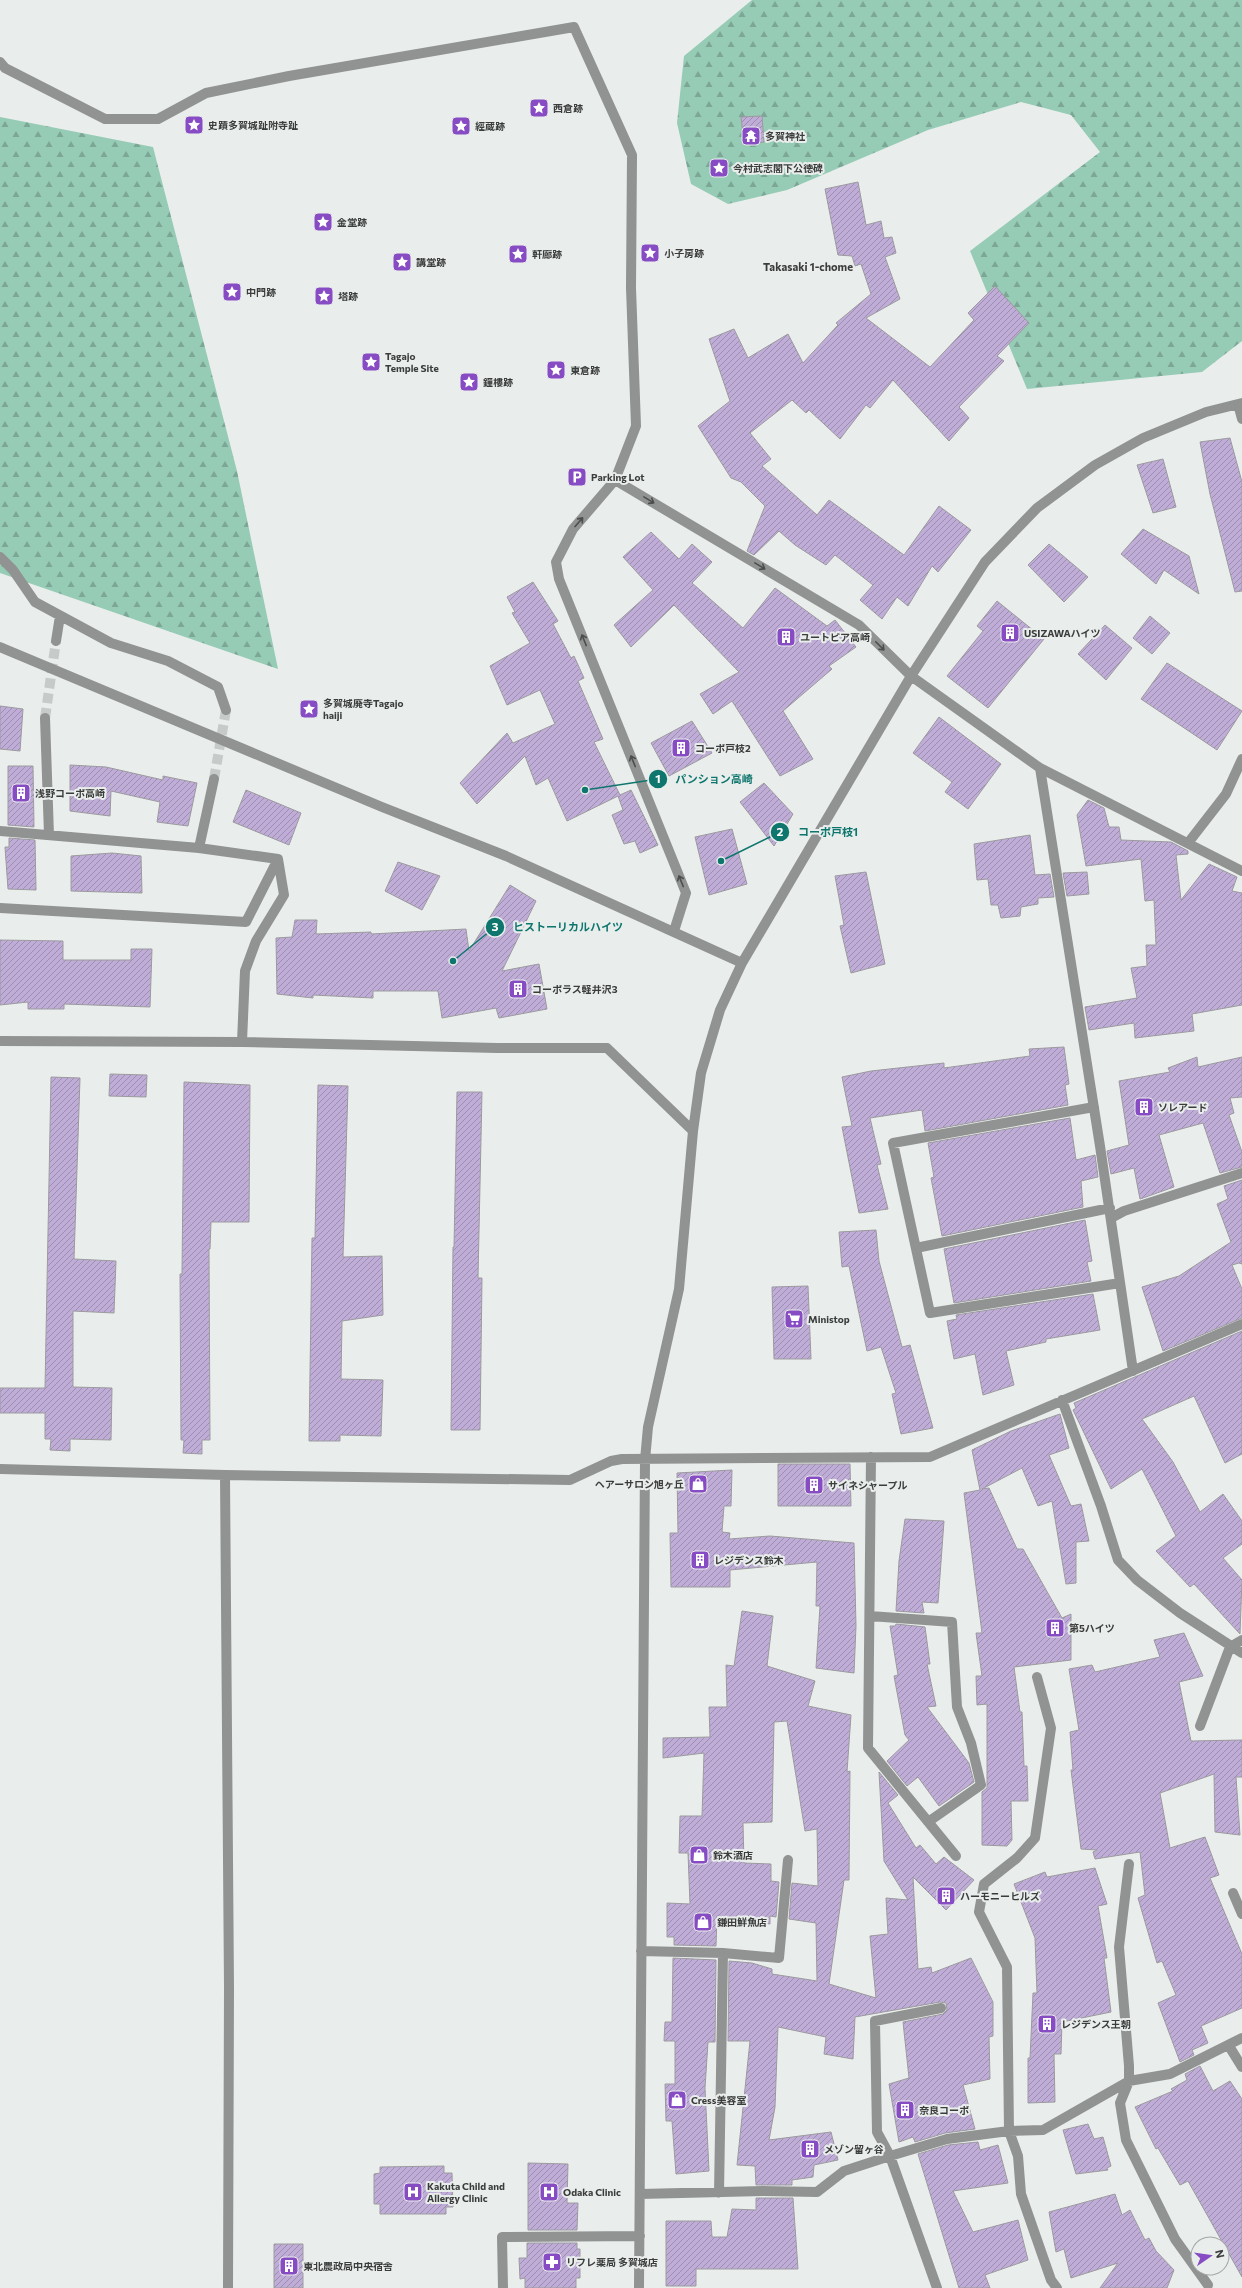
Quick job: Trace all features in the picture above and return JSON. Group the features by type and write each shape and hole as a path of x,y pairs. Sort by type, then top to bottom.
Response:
{"street":[{"path":"0,62 4,68 105,119 158,119 206,93 289,76 574,28 632,156 631,288 636,426 615,480 573,528 556,562 559,579 686,893 674,931"},
{"path":"640,2288 641,1951 646,1460 648,1427 679,1289 693,1131 701,1073 720,1010 742,963 911,676 985,562 1037,508 1095,465 1143,438 1206,412 1240,404 1242,419"},
{"path":"615,480 860,625 911,676 1040,768 1242,871"},
{"path":"0,557 13,570 35,602 111,643 168,661 218,686 226,710"},
{"path":"56,641 60,616"},
{"path":"0,647 382,807 506,856 742,963"},
{"path":"45,718 49,835"},
{"path":"1188,843 1226,794 1242,759"},
{"path":"1040,768 1094,1106 1133,1371"},
{"path":"200,848 214,779"},
{"path":"0,832 200,848 278,859"},
{"path":"0,908 246,922 278,859"},
{"path":"242,1042 245,971 256,941 284,895 278,859"},
{"path":"0,1041 242,1042 497,1048 607,1048 693,1131"},
{"path":"1094,1106 893,1143 930,1313 1120,1283"},
{"path":"916,1248 1124,1211 1242,1173"},
{"path":"0,1469 224,1475 570,1480 616,1460 930,1457 1242,1324"},
{"path":"1062,1400 1101,1506 1118,1560 1137,1580 1180,1613 1230,1647 1242,1653"},
{"path":"871,1457 868,1748 956,1856"},
{"path":"224,1475 229,1988 228,2288"},
{"path":"870,1616 952,1622 957,1707 972,1743 981,1785 928,1822"},
{"path":"1200,1726 1230,1647 1242,1640"},
{"path":"1037,1677 1051,1728 1035,1838 1017,1858 984,1884 979,1912 1007,1967 1009,2131 1018,2156 1021,2194 1051,2280 1057,2288"},
{"path":"641,1951 723,1953 779,1958 788,1860"},
{"path":"1129,1864 1119,1947 1129,2081 1120,2103 1126,2140 1175,2239 1208,2285"},
{"path":"1233,1893 1242,1914"},
{"path":"719,2193 723,1953"},
{"path":"937,2288 890,2156 877,2132 875,2021 941,2008"},
{"path":"640,2194 763,2191 816,2192 844,2171 947,2139 1009,2131 1043,2130 1129,2081 1170,2074 1181,2066 1229,2046 1242,2038"},
{"path":"1229,2046 1242,2067"},
{"path":"503,2288 502,2237 640,2236"}],"green space":[{"path":"752,0 1242,0 1242,341 1202,372 1027,389 970,251 1100,152 1071,115 1021,102 928,130 787,190 728,204 691,184 677,123 684,56"},
{"path":"0,117 153,147 237,471 278,669 0,573"}],"building":[{"path":"762,116 764,142 744,144 741,117"},
{"path":"858,182 866,225 881,221 884,238 892,237 896,253 885,257 900,299 866,318 930,367 974,320 968,313 995,286 1029,323 997,356 1004,361 959,407 969,418 949,441 893,380 870,408 866,405 840,439 809,410 806,413 792,400 750,433 771,459 762,466 817,515 829,500 904,555 939,506 971,530 938,572 932,566 908,606 897,597 882,619 860,600 873,585 835,555 826,565 795,545 779,531 754,555 747,551 765,506 741,482 731,478 698,426 730,401 709,339 734,329 748,358 788,334 803,363 838,325 836,323 871,294 861,264 855,266 852,256 838,255 825,189"},
{"path":"1230,438 1242,482 1242,591 1235,592 1210,494 1200,442"},
{"path":"1163,459 1176,507 1153,513 1137,465"},
{"path":"1143,529 1189,556 1199,594 1164,570 1156,584 1121,554"},
{"path":"651,532 679,559 692,544 712,562 692,583 743,628 775,588 827,626 835,620 856,647 829,666 832,669 783,711 813,759 780,776 732,701 713,714 700,694 739,672 674,605 631,647 614,625 653,590 623,557"},
{"path":"1049,544 1088,577 1064,602 1028,565"},
{"path":"533,582 558,621 553,624 571,658 574,656 584,678 578,681 603,739 594,742 620,795 631,790 658,845 640,853 635,841 624,844 612,815 623,810 618,796 567,821 548,778 536,785 525,756 477,804 460,783 507,733 513,743 555,724 540,690 507,705 490,666 530,643 512,613 515,612 507,597"},
{"path":"997,601 1044,639 988,708 947,676 983,631 977,626"},
{"path":"1150,616 1170,633 1152,654 1133,638"},
{"path":"1105,625 1132,648 1106,680 1078,654"},
{"path":"1167,663 1242,711 1217,750 1141,699"},
{"path":"0,706 23,709 20,751 0,749"},
{"path":"939,717 1001,764 968,809 945,792 952,782 913,753"},
{"name":"コーポ戸枝2","path":"692,721 712,753 669,776 651,743"},
{"path":"70,765 106,767 163,780 163,776 197,783 188,826 157,822 160,802 111,791 110,816 70,811"},
{"name":"浅野コーポ高崎","path":"8,766 33,766 34,827 8,825"},
{"path":"764,783 793,814 774,846 740,802"},
{"path":"246,790 301,813 289,845 233,822"},
{"path":"1088,800 1104,808 1109,827 1119,827 1121,840 1171,842 1188,851 1188,854 1176,855 1181,900 1209,864 1237,877 1232,891 1242,893 1242,1005 1192,1014 1194,1031 1135,1038 1134,1023 1089,1030 1085,1007 1137,998 1131,968 1147,966 1146,945 1156,945 1154,900 1145,901 1141,859 1086,866 1077,815"},
{"path":"732,829 747,884 709,895 695,837"},
{"path":"1030,835 1035,875 1050,874 1054,897 1038,898 1038,904 1021,907 1020,916 1001,918 998,905 991,905 988,879 977,880 974,844"},
{"path":"9,838 35,840 36,890 8,889 5,847 9,847"},
{"path":"112,853 141,856 142,893 71,891 71,856"},
{"path":"398,862 440,876 422,910 385,891"},
{"path":"866,872 885,964 851,973 840,926 844,925 835,876"},
{"path":"1087,872 1089,894 1067,896 1063,873"},
{"path":"510,885 536,901 502,971 539,964 547,1009 499,1018 496,1008 442,1018 438,991 373,991 373,998 313,995 313,998 277,994 276,938 292,937 295,920 317,920 316,934 371,932 371,934 466,929 469,951"},
{"path":"0,940 63,941 63,960 131,960 131,949 152,949 150,1007 64,1004 64,1009 28,1009 28,1002 0,1005"},
{"path":"1064,1047 1069,1084 1065,1085 1068,1105 925,1131 922,1110 870,1118 881,1164 877,1165 888,1209 859,1213 842,1127 852,1126 842,1077 871,1071 944,1063 944,1068 1030,1056 1029,1049"},
{"path":"1197,1057 1198,1067 1242,1057 1242,1097 1230,1098 1234,1113 1229,1115 1242,1152 1242,1167 1220,1173 1203,1123 1159,1135 1174,1187 1140,1199 1134,1168 1111,1174 1107,1151 1129,1145 1119,1081 1170,1072 1168,1068"},
{"path":"110,1074 147,1075 146,1097 109,1096"},
{"path":"51,1077 80,1078 74,1259 116,1261 114,1313 73,1311 73,1387 112,1388 111,1440 70,1439 70,1451 50,1450 51,1439 45,1439 45,1413 0,1413 0,1388 45,1388"},
{"path":"184,1082 250,1085 249,1222 211,1222 209,1249 210,1440 202,1440 202,1454 183,1453 184,1440 181,1440 180,1274 182,1274"},
{"path":"318,1085 348,1086 343,1257 382,1256 383,1315 342,1321 341,1379 383,1380 381,1436 340,1435 340,1441 309,1441 312,1238 315,1238"},
{"path":"457,1092 482,1092 478,1278 482,1278 480,1430 451,1430 453,1247"},
{"path":"1070,1118 1076,1160 1095,1155 1098,1177 1081,1181 1083,1207 942,1236 931,1178 934,1177 928,1143"},
{"path":"1242,1180 1242,1264 1239,1263 1232,1265 1242,1289 1242,1318 1163,1351 1142,1287 1179,1276 1231,1242 1217,1204 1228,1199 1224,1186"},
{"path":"1085,1220 1092,1261 1087,1262 1091,1281 954,1303 944,1249"},
{"path":"876,1230 879,1261 902,1347 910,1345 933,1428 901,1434 892,1394 896,1393 881,1347 867,1351 849,1266 842,1267 839,1232"},
{"path":"808,1286 811,1359 774,1359 772,1287"},
{"path":"1093,1294 1100,1330 1046,1339 1046,1342 1006,1351 1014,1385 983,1395 975,1354 954,1359 947,1321 957,1319 956,1315"},
{"path":"1242,1331 1242,1454 1225,1463 1194,1396 1142,1419 1173,1462 1200,1512 1223,1494 1242,1521 1242,1544 1223,1558 1242,1580 1240,1634 1194,1584 1190,1587 1156,1551 1176,1536 1142,1469 1111,1489 1073,1410 1076,1408 1074,1403"},
{"path":"1060,1414 1069,1448 1049,1455 1071,1506 1081,1504 1089,1541 1076,1542 1076,1583 1066,1584 1052,1501 1038,1506 1022,1468 982,1489 989,1488 1017,1549 1023,1549 1062,1618 1071,1614 1071,1660 1014,1667 1020,1712 1022,1712 1024,1766 1027,1766 1028,1801 1011,1801 1012,1840 1007,1846 982,1845 982,1792 987,1788 987,1704 977,1705 976,1676 982,1676 976,1633 982,1633 964,1493 980,1490 972,1450 1011,1431"},
{"name":"サイネシャープル","path":"778,1464 850,1464 851,1506 778,1506"},
{"path":"732,1470 731,1506 724,1506 722,1532 730,1533 729,1539 770,1536 854,1543 856,1626 854,1673 816,1668 820,1606 816,1606 817,1562 730,1570 730,1587 671,1587 670,1533 678,1533 677,1473"},
{"path":"905,1519 944,1521 938,1603 922,1602 924,1613 896,1611 899,1561"},
{"path":"742,1611 773,1616 767,1666 815,1681 808,1706 851,1715 847,1772 850,1771 849,1880 844,1880 829,1984 876,1998 870,1936 888,1934 886,1898 908,1900 884,1861 879,1772 898,1795 888,1803 916,1848 920,1845 936,1864 944,1857 974,1880 946,1910 913,1877 918,1969 931,1967 932,1973 971,1958 993,2002 993,2036 989,2037 990,2079 963,2085 975,2129 945,2133 915,2142 913,2137 899,2142 889,2084 909,2078 903,2022 943,2014 947,2010 946,2003 940,2002 855,2017 853,2059 824,2054 826,2037 778,2027 775,2107 769,2140 831,2132 838,2160 814,2165 813,2177 792,2180 792,2185 756,2185 755,2166 737,2165 750,2041 728,2041 729,1961 752,1963 772,1969 772,1974 817,1981 816,1923 789,1919 792,1883 818,1886 817,1829 805,1831 787,1721 774,1722 772,1822 743,1823 744,1863 771,1864 771,1881 779,1882 776,1917 770,1916 770,1924 717,1916 716,1946 674,1945 674,1937 667,1937 667,1903 690,1904 688,1853 679,1853 680,1816 702,1816 704,1753 663,1758 663,1738 710,1737 709,1707 727,1707 726,1665 734,1666"},
{"path":"896,1624 925,1627 930,1664 927,1664 936,1706 927,1707 969,1763 974,1782 939,1806 918,1777 907,1786 887,1761 909,1740 905,1735 894,1676 898,1675 890,1626 895,1626"},
{"path":"1184,1633 1203,1676 1179,1682 1191,1741 1242,1740 1242,1777 1236,1777 1240,1835 1215,1832 1214,1774 1160,1793 1170,1848 1205,1837 1219,1875 1210,1878 1242,1954 1242,2008 1201,2026 1208,2043 1192,2050 1194,2055 1180,2062 1158,2003 1176,1995 1162,1961 1157,1963 1138,1898 1145,1895 1140,1852 1095,1859 1093,1852 1097,1850 1081,1849 1071,1770 1073,1770 1070,1732 1079,1730 1069,1669 1092,1665 1095,1672 1160,1657 1154,1640"},
{"path":"1095,1868 1107,1904 1098,1906 1107,1958 1104,1958 1111,2012 1062,2022 1061,2054 1054,2054 1055,2102 1028,2103 1028,2058 1030,2058 1033,1993 1037,1993 1035,1938 1014,1884 1045,1872 1047,1877"},
{"path":"673,1958 716,1960 715,2042 708,2042 705,2088 709,2171 676,2174 672,2121 666,2121 665,2084 675,2084 675,2041 664,2041 665,2022 672,2022"},
{"path":"1200,2066 1213,2091 1230,2081 1242,2099 1242,2277 1230,2256 1230,2236 1219,2236 1188,2181 1180,2185 1158,2148 1156,2149 1135,2107 1173,2091 1171,2089 1187,2080 1185,2074"},
{"path":"1088,2124 1094,2139 1103,2137 1111,2166 1107,2168 1108,2170 1076,2174 1063,2130"},
{"path":"978,2142 980,2150 998,2145 1008,2183 953,2191 973,2232 1018,2220 1028,2260 985,2275 990,2288 959,2288 918,2154 948,2145"},
{"path":"528,2163 568,2164 567,2203 578,2203 577,2230 528,2230"},
{"path":"444,2166 444,2173 452,2173 453,2207 446,2207 446,2214 380,2214 380,2204 374,2204 374,2174 380,2173 380,2167"},
{"path":"1115,2194 1122,2215 1130,2210 1145,2240 1149,2238 1156,2251 1174,2270 1167,2288 1100,2288 1118,2263 1071,2278 1064,2249 1056,2252 1049,2212"},
{"path":"756,2198 793,2198 798,2269 696,2269 696,2286 666,2286 666,2221 711,2221 712,2237 727,2237 732,2209 756,2210"},
{"path":"527,2243 577,2243 577,2249 580,2249 580,2278 576,2278 576,2288 525,2288 525,2278 520,2279 519,2258 527,2258"},
{"name":"東北農政局中央宿舎","path":"274,2244 303,2244 303,2288 274,2288"}],"tunnel":[{"path":"45,718 56,641"},
{"path":"214,779 226,710"}],"place":[{"name":"西倉跡","path":"539,108"},
{"name":"史蹟多賀城趾附寺趾","path":"194,125"},
{"name":"經蔵跡","path":"461,126"},
{"name":"多賀神社","path":"751,136"},
{"name":"今村武志閣下公徳碑","path":"719,168"},
{"name":"金堂跡","path":"323,222"},
{"name":"小子房跡","path":"650,253"},
{"name":"軒廊跡","path":"518,254"},
{"name":"講堂跡","path":"402,262"},
{"name":"中門跡","path":"232,292"},
{"name":"塔跡","path":"324,296"},
{"name":"Tagajo Temple Site","path":"371,362"},
{"name":"東倉跡","path":"556,370"},
{"name":"鐘樓跡","path":"469,382"},
{"name":"Parking Lot","path":"577,477"},
{"name":"USIZAWAハイツ","path":"1010,633"},
{"name":"ユートピア高崎","path":"786,637"},
{"name":"多賀城廃寺Tagajo haiji","path":"309,709"},
{"name":"コーポ戸枝2","path":"681,748"},
{"name":"パンション高崎","path":"585,790"},
{"name":"浅野コーポ高崎","path":"21,793"},
{"name":"コーポ戸枝1","path":"721,861"},
{"name":"ヒストーリカルハイツ","path":"453,961"},
{"name":"コーポラス軽井沢3","path":"518,989"},
{"name":"ソレアード","path":"1144,1107"},
{"name":"Ministop","path":"794,1319"},
{"name":"ヘアーサロン旭ヶ丘","path":"698,1484"},
{"name":"サイネシャープル","path":"814,1485"},
{"name":"レジデンス鈴木","path":"700,1560"},
{"name":"第5ハイツ","path":"1055,1628"},
{"name":"鈴木酒店","path":"699,1855"},
{"name":"ハーモニーヒルズ","path":"946,1896"},
{"name":"鎌田鮮魚店","path":"703,1922"},
{"name":"レジデンス王朝","path":"1047,2024"},
{"name":"Cress美容室","path":"677,2100"},
{"name":"奈良コーポ","path":"905,2110"},
{"name":"メゾン留ヶ谷","path":"810,2149"},
{"name":"Kakuta Child and Allergy Clinic","path":"413,2192"},
{"name":"Odaka Clinic","path":"549,2192"},
{"name":"リフレ薬局 多賀城店","path":"552,2262"},
{"name":"東北農政局中央宿舎","path":"289,2266"}],"district":[{"name":"Takasaki 1-chome","path":"808,266"}]}
